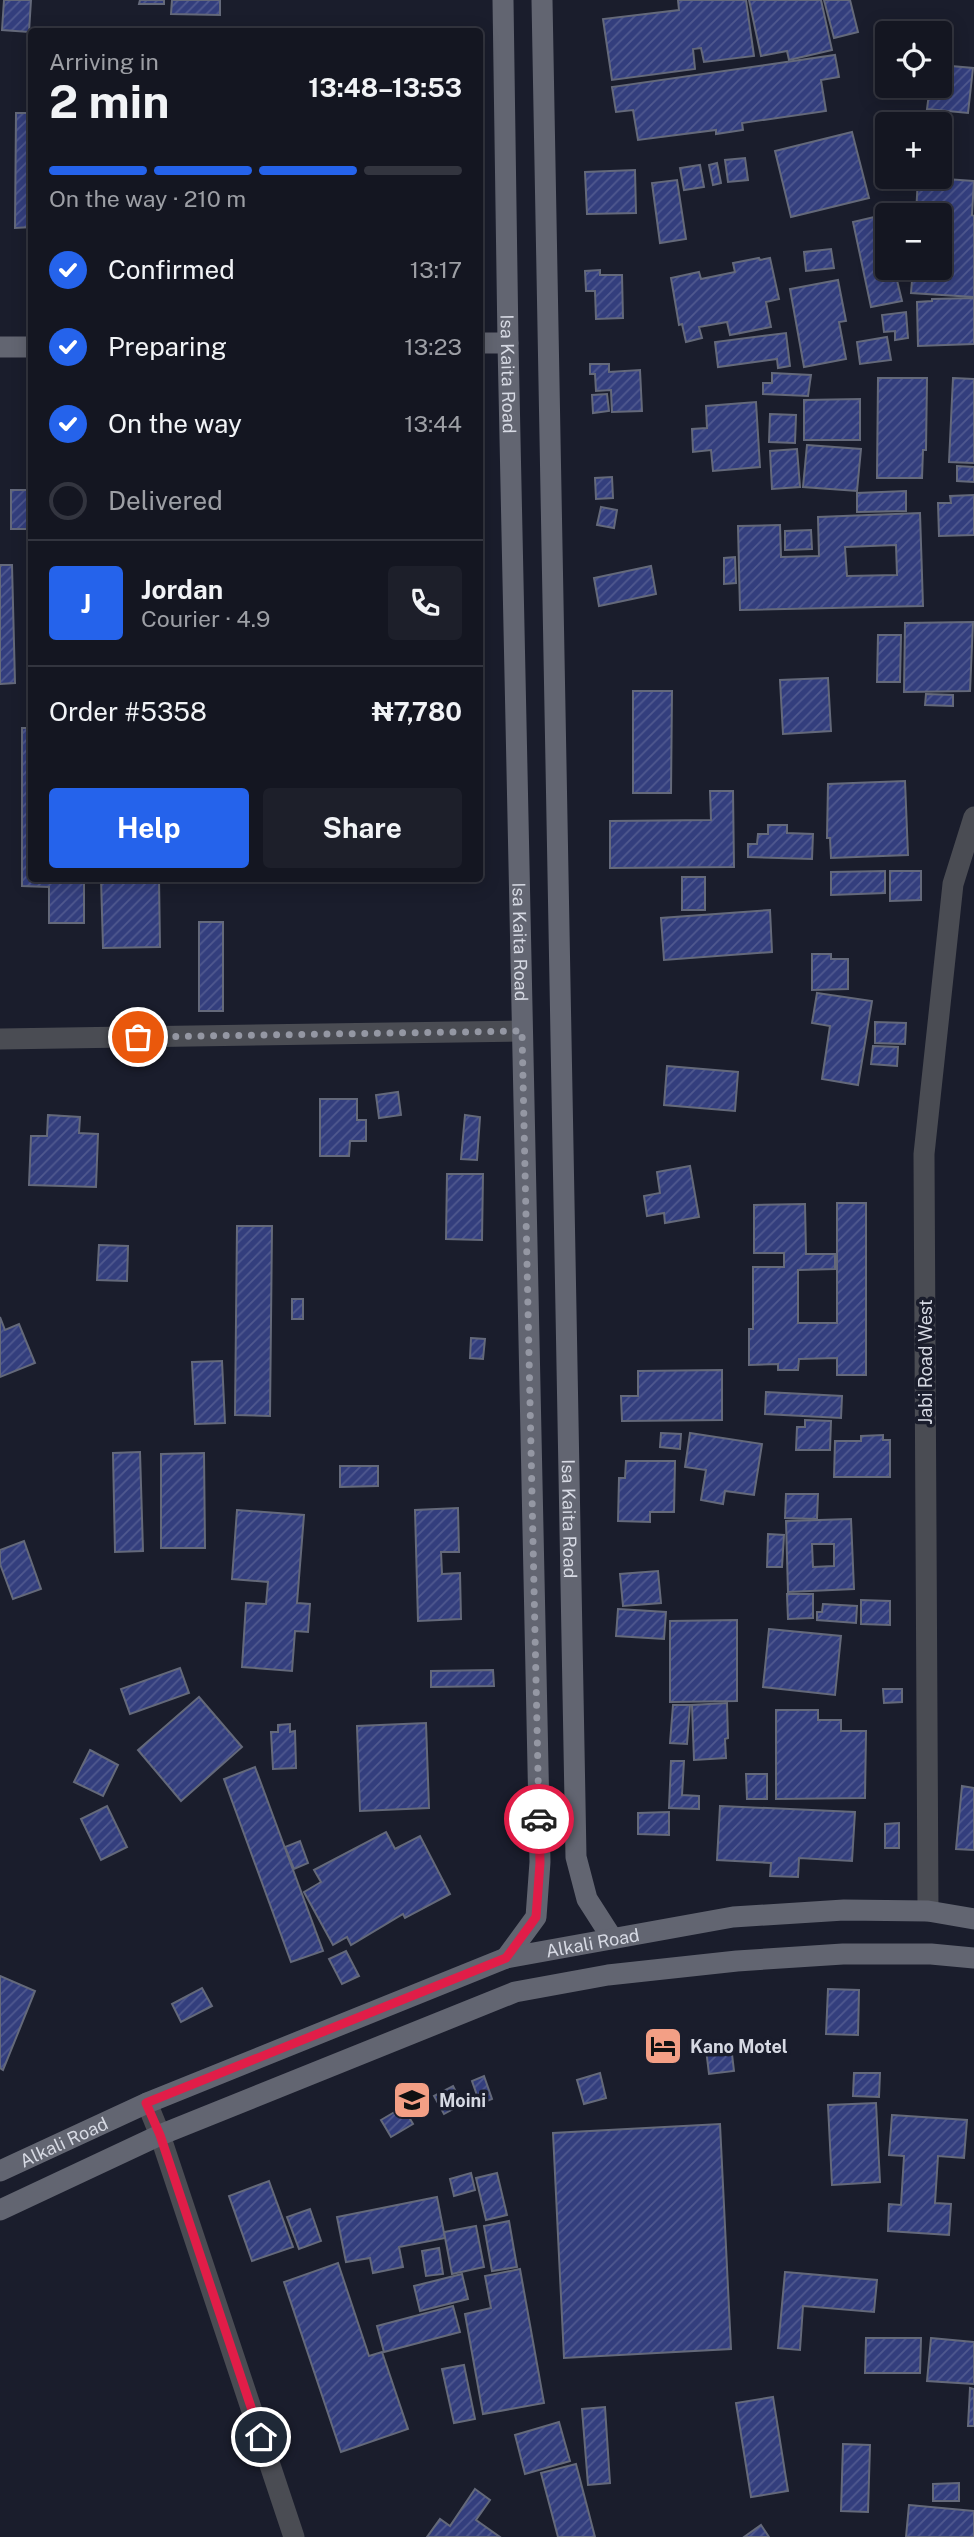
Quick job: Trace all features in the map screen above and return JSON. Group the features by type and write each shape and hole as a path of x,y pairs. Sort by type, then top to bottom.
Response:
{"main road":[{"name":"Isa Kaita Road","path":"503,0 540,1863 536,1917 506,1958"},
{"name":"Isa Kaita Road","path":"542,0 576,1857 587,1899 612,1938"},
{"path":"483,343 508,343"},
{"path":"0,347 28,347"},
{"path":"531,1386 568,1382"},
{"name":"Alkali Road","path":"0,2171 146,2103 506,1958 733,1917 844,1910 928,1911 974,1919"},
{"name":"Alkali Road","path":"0,2210 160,2135 515,1992 608,1975 737,1961 843,1954 931,1954 974,1958"}],"street":[{"name":"Jabi Road West","path":"928,1911 924,1154 953,884 974,817"},
{"path":"0,1039 522,1031"},
{"path":"146,2103 160,2135 294,2537"}],"building":[{"path":"4,0 31,0 28,32 2,30"},
{"path":"140,0 164,0 164,4 139,4"},
{"path":"172,0 220,0 220,15 171,14"},
{"path":"678,0 746,0 754,56 704,62 701,48 693,49 695,69 612,80 603,19 679,10"},
{"path":"749,0 821,0 832,50 789,60 787,51 761,56"},
{"path":"824,0 850,0 858,32 834,38"},
{"path":"835,55 839,77 821,80 826,111 742,123 743,130 716,134 716,130 638,140 633,110 616,112 612,87"},
{"path":"952,66 973,68 968,113 927,109 928,98 952,98"},
{"path":"16,113 28,113 28,227 15,228"},
{"path":"852,132 869,198 791,217 775,151"},
{"path":"745,158 748,180 728,182 725,160"},
{"path":"717,163 721,183 713,185 709,165"},
{"path":"700,165 704,187 684,190 680,168"},
{"path":"635,170 636,213 587,214 585,172"},
{"path":"952,179 974,181 974,297 911,293 912,280 952,280 952,203 917,203 917,189 952,189"},
{"path":"677,180 686,239 660,243 652,183"},
{"path":"875,217 875,280 897,280 902,301 871,307 853,222"},
{"path":"831,249 834,268 806,271 804,252"},
{"path":"770,258 779,299 766,302 771,327 730,335 727,322 699,327 702,338 686,342 682,324 679,325 671,278 699,272 701,279 735,272 733,263"},
{"path":"600,270 600,275 622,275 623,318 596,319 595,291 586,291 585,271"},
{"path":"838,280 846,321 839,322 846,359 804,367 790,289"},
{"path":"974,298 974,344 918,346 917,302"},
{"path":"906,312 908,338 895,340 895,331 884,332 882,315"},
{"path":"786,333 790,366 778,368 777,359 718,367 715,342"},
{"path":"887,337 891,360 860,364 857,342"},
{"path":"590,364 609,364 609,372 640,370 642,411 612,412 611,390 596,391 595,374 590,374"},
{"path":"772,373 811,375 808,396 763,394 763,383 772,383"},
{"path":"878,378 927,378 926,450 923,450 922,478 877,478"},
{"path":"953,378 974,379 974,463 949,462"},
{"path":"607,394 609,411 593,413 592,395"},
{"path":"860,399 860,440 804,440 804,400"},
{"path":"756,402 760,467 713,471 711,450 693,452 692,429 707,428 706,406"},
{"path":"770,414 796,415 795,443 769,442"},
{"path":"807,445 861,449 857,491 803,487"},
{"path":"797,449 800,487 772,489 770,451"},
{"path":"957,466 974,467 974,482 957,481"},
{"path":"612,477 613,498 596,499 595,478"},
{"path":"11,490 28,490 28,529 11,529"},
{"path":"906,491 906,511 857,512 857,493"},
{"path":"974,495 974,535 939,536 938,503 951,503 950,496"},
{"path":"601,507 617,510 614,528 597,525"},
{"path":"920,513 923,606 740,610 738,526 780,525 781,557 819,556 818,517","holes":["896,545 897,575 847,576 845,547"]},
{"path":"811,530 812,549 785,550 785,531"},
{"path":"735,557 736,583 724,584 724,558"},
{"path":"0,565 12,565 15,683 0,684"},
{"path":"651,566 656,594 599,606 594,578"},
{"path":"973,622 970,691 904,692 905,623"},
{"path":"878,635 901,635 900,682 877,682"},
{"path":"828,678 831,731 783,734 780,680"},
{"path":"633,691 672,691 671,793 633,793"},
{"path":"926,694 953,695 953,706 925,705"},
{"path":"22,728 28,728 28,882 84,882 84,923 49,923 49,887 22,886"},
{"path":"905,781 908,855 831,858 830,838 827,838 828,784"},
{"path":"710,791 733,791 734,867 610,868 610,821 711,820"},
{"path":"768,825 787,825 787,833 813,834 812,859 748,857 748,844 757,844 758,834 768,834"},
{"path":"885,871 885,893 831,895 831,872"},
{"path":"890,871 921,871 921,900 890,901"},
{"path":"682,877 705,877 705,910 682,910"},
{"path":"101,882 159,882 160,947 103,948"},
{"path":"770,910 772,952 664,960 661,918"},
{"path":"199,922 223,922 223,1011 199,1011"},
{"path":"812,954 831,954 831,959 848,959 848,989 812,990"},
{"path":"817,993 872,1001 858,1085 822,1079 830,1026 812,1023"},
{"path":"875,1022 906,1023 905,1044 875,1043"},
{"path":"873,1046 898,1047 897,1066 871,1064"},
{"path":"667,1066 738,1072 735,1111 664,1105"},
{"path":"398,1092 401,1115 379,1118 376,1095"},
{"path":"320,1099 357,1099 357,1120 366,1120 366,1141 350,1141 349,1156 320,1156"},
{"path":"48,1115 80,1117 79,1133 98,1134 96,1187 29,1185 31,1136 47,1136"},
{"path":"465,1115 480,1117 477,1160 461,1159"},
{"path":"690,1166 699,1217 665,1223 664,1213 647,1216 644,1196 660,1193 657,1172"},
{"path":"447,1174 483,1174 482,1240 446,1239"},
{"path":"837,1203 866,1203 866,1375 837,1375 837,1358 799,1359 798,1370 778,1370 778,1364 749,1365 749,1329 753,1329 753,1267 784,1267 784,1253 754,1253 754,1205 805,1204 806,1254 835,1254 835,1269 798,1270 798,1323 837,1323"},
{"path":"237,1226 272,1226 270,1416 235,1415"},
{"path":"99,1245 128,1246 127,1281 97,1280"},
{"path":"292,1299 303,1299 303,1319 292,1319"},
{"path":"0,1317 5,1330 19,1324 35,1363 0,1377"},
{"path":"471,1338 485,1339 483,1359 470,1358"},
{"path":"222,1361 225,1423 195,1424 192,1362"},
{"path":"722,1370 722,1420 622,1421 621,1396 638,1396 638,1371"},
{"path":"766,1392 842,1396 841,1418 765,1414"},
{"path":"805,1420 831,1421 830,1450 796,1450 797,1427 805,1427"},
{"path":"661,1433 681,1434 680,1449 660,1447"},
{"path":"690,1433 762,1444 754,1495 725,1491 723,1504 701,1500 706,1470 685,1467"},
{"path":"883,1435 883,1440 890,1440 890,1477 834,1477 835,1441 861,1441 861,1436"},
{"path":"140,1452 143,1551 115,1552 113,1453"},
{"path":"204,1453 205,1548 161,1548 161,1454"},
{"path":"626,1461 675,1461 674,1512 650,1512 650,1522 618,1521 619,1478 625,1478"},
{"path":"340,1466 378,1466 378,1486 340,1487"},
{"path":"786,1494 818,1494 817,1519 785,1518"},
{"path":"458,1508 459,1552 441,1552 442,1574 460,1573 461,1619 418,1621 415,1510"},
{"path":"237,1510 304,1515 297,1603 310,1604 308,1632 295,1631 292,1671 242,1667 246,1603 266,1604 268,1582 232,1579"},
{"path":"851,1519 854,1589 788,1592 786,1521","holes":["812,1544 834,1544 834,1566 813,1567"]},
{"path":"768,1534 784,1535 782,1567 767,1567"},
{"path":"24,1541 41,1589 13,1599 0,1564 0,1550"},
{"path":"658,1571 661,1603 623,1606 620,1574"},
{"path":"787,1594 813,1594 813,1618 788,1619"},
{"path":"861,1600 890,1601 890,1625 861,1624"},
{"path":"823,1604 857,1606 856,1623 817,1620 817,1612 822,1612"},
{"path":"618,1609 666,1612 664,1639 616,1636"},
{"path":"737,1620 737,1701 670,1702 670,1621"},
{"path":"769,1629 841,1636 835,1695 763,1687"},
{"path":"180,1668 189,1693 130,1714 121,1689"},
{"path":"493,1670 494,1686 431,1687 431,1671"},
{"path":"883,1689 902,1689 902,1702 884,1703"},
{"path":"199,1697 242,1747 181,1801 138,1750"},
{"path":"727,1703 726,1758 694,1760 692,1705"},
{"path":"673,1705 690,1705 687,1744 670,1743"},
{"path":"776,1710 818,1710 818,1720 841,1720 841,1731 866,1731 865,1798 776,1799"},
{"path":"426,1723 429,1808 360,1811 357,1726"},
{"path":"290,1724 290,1732 295,1731 296,1768 273,1769 271,1732 278,1732 278,1725"},
{"path":"90,1750 118,1765 103,1796 74,1782"},
{"path":"671,1761 684,1761 682,1795 699,1796 699,1809 669,1808"},
{"path":"255,1767 323,1951 291,1962 224,1779"},
{"path":"746,1774 767,1774 767,1799 747,1799"},
{"path":"962,1786 974,1788 974,1850 956,1849"},
{"path":"107,1806 127,1847 101,1860 81,1819"},
{"path":"720,1806 855,1812 852,1861 799,1858 798,1877 770,1876 771,1863 717,1860"},
{"path":"669,1812 669,1835 638,1834 638,1813"},
{"path":"899,1823 899,1848 885,1848 885,1824"},
{"path":"386,1832 395,1849 420,1836 450,1894 405,1918 403,1914 351,1945 347,1937 333,1945 304,1892 321,1882 314,1870"},
{"path":"300,1841 308,1863 294,1869 285,1847"},
{"path":"346,1951 359,1976 342,1984 329,1959"},
{"path":"0,1976 35,1991 3,2070 0,2068"},
{"path":"202,1988 212,2006 181,2022 172,2004"},
{"path":"828,1989 859,1990 858,2035 826,2034"},
{"path":"731,2046 734,2071 709,2074 706,2049"},
{"path":"600,2073 606,2098 584,2104 577,2080"},
{"path":"854,2073 880,2073 879,2097 853,2096"},
{"path":"484,2076 492,2099 480,2104 472,2081"},
{"path":"453,2086 462,2104 444,2114 434,2096"},
{"path":"876,2103 880,2182 832,2185 828,2105"},
{"path":"403,2107 413,2124 391,2137 381,2120"},
{"path":"892,2115 967,2120 964,2158 938,2156 935,2203 951,2204 949,2235 888,2231 889,2204 901,2205 904,2156 889,2155"},
{"path":"720,2124 731,2349 564,2358 553,2133"},
{"path":"471,2173 475,2190 454,2196 450,2179"},
{"path":"497,2173 507,2215 486,2220 476,2178"},
{"path":"269,2181 293,2247 252,2261 229,2196"},
{"path":"437,2197 445,2238 399,2247 403,2267 373,2273 370,2258 346,2262 337,2217"},
{"path":"310,2209 321,2241 299,2249 287,2217"},
{"path":"509,2221 517,2267 492,2271 484,2226"},
{"path":"476,2226 484,2267 452,2274 444,2232"},
{"path":"439,2248 443,2274 426,2276 422,2251"},
{"path":"338,2263 369,2356 382,2352 408,2429 341,2452 284,2282"},
{"path":"520,2269 544,2403 483,2414 465,2314 491,2308 485,2276"},
{"path":"785,2272 877,2280 874,2312 803,2306 800,2350 778,2348"},
{"path":"462,2274 468,2299 420,2311 414,2286"},
{"path":"453,2306 460,2332 384,2352 377,2326"},
{"path":"866,2338 921,2338 920,2373 865,2373"},
{"path":"931,2338 974,2342 974,2384 927,2381"},
{"path":"464,2365 475,2419 454,2423 442,2369"},
{"path":"970,2388 974,2389 974,2426 968,2426"},
{"path":"773,2397 788,2491 751,2497 736,2403"},
{"path":"605,2407 610,2483 588,2485 582,2409"},
{"path":"559,2422 570,2461 525,2474 515,2435"},
{"path":"843,2444 870,2445 868,2512 841,2511"},
{"path":"576,2464 595,2537 558,2537 541,2473"},
{"path":"959,2483 959,2501 933,2501 933,2484"},
{"path":"475,2489 490,2500 476,2520 500,2537 427,2537 440,2519 450,2526"},
{"path":"909,2505 974,2511 974,2537 906,2537"},
{"path":"761,2525 769,2537 744,2537"}],"way so far":[{"path":"138,1037 522,1031 539,1819"}],"place":[{"name":"Kano Motel","path":"663,2046"},
{"name":"Moini","path":"412,2100"}],"route":[{"path":"261,2437 160,2135 146,2103 506,1958 536,1917 540,1863 539,1819"}]}
